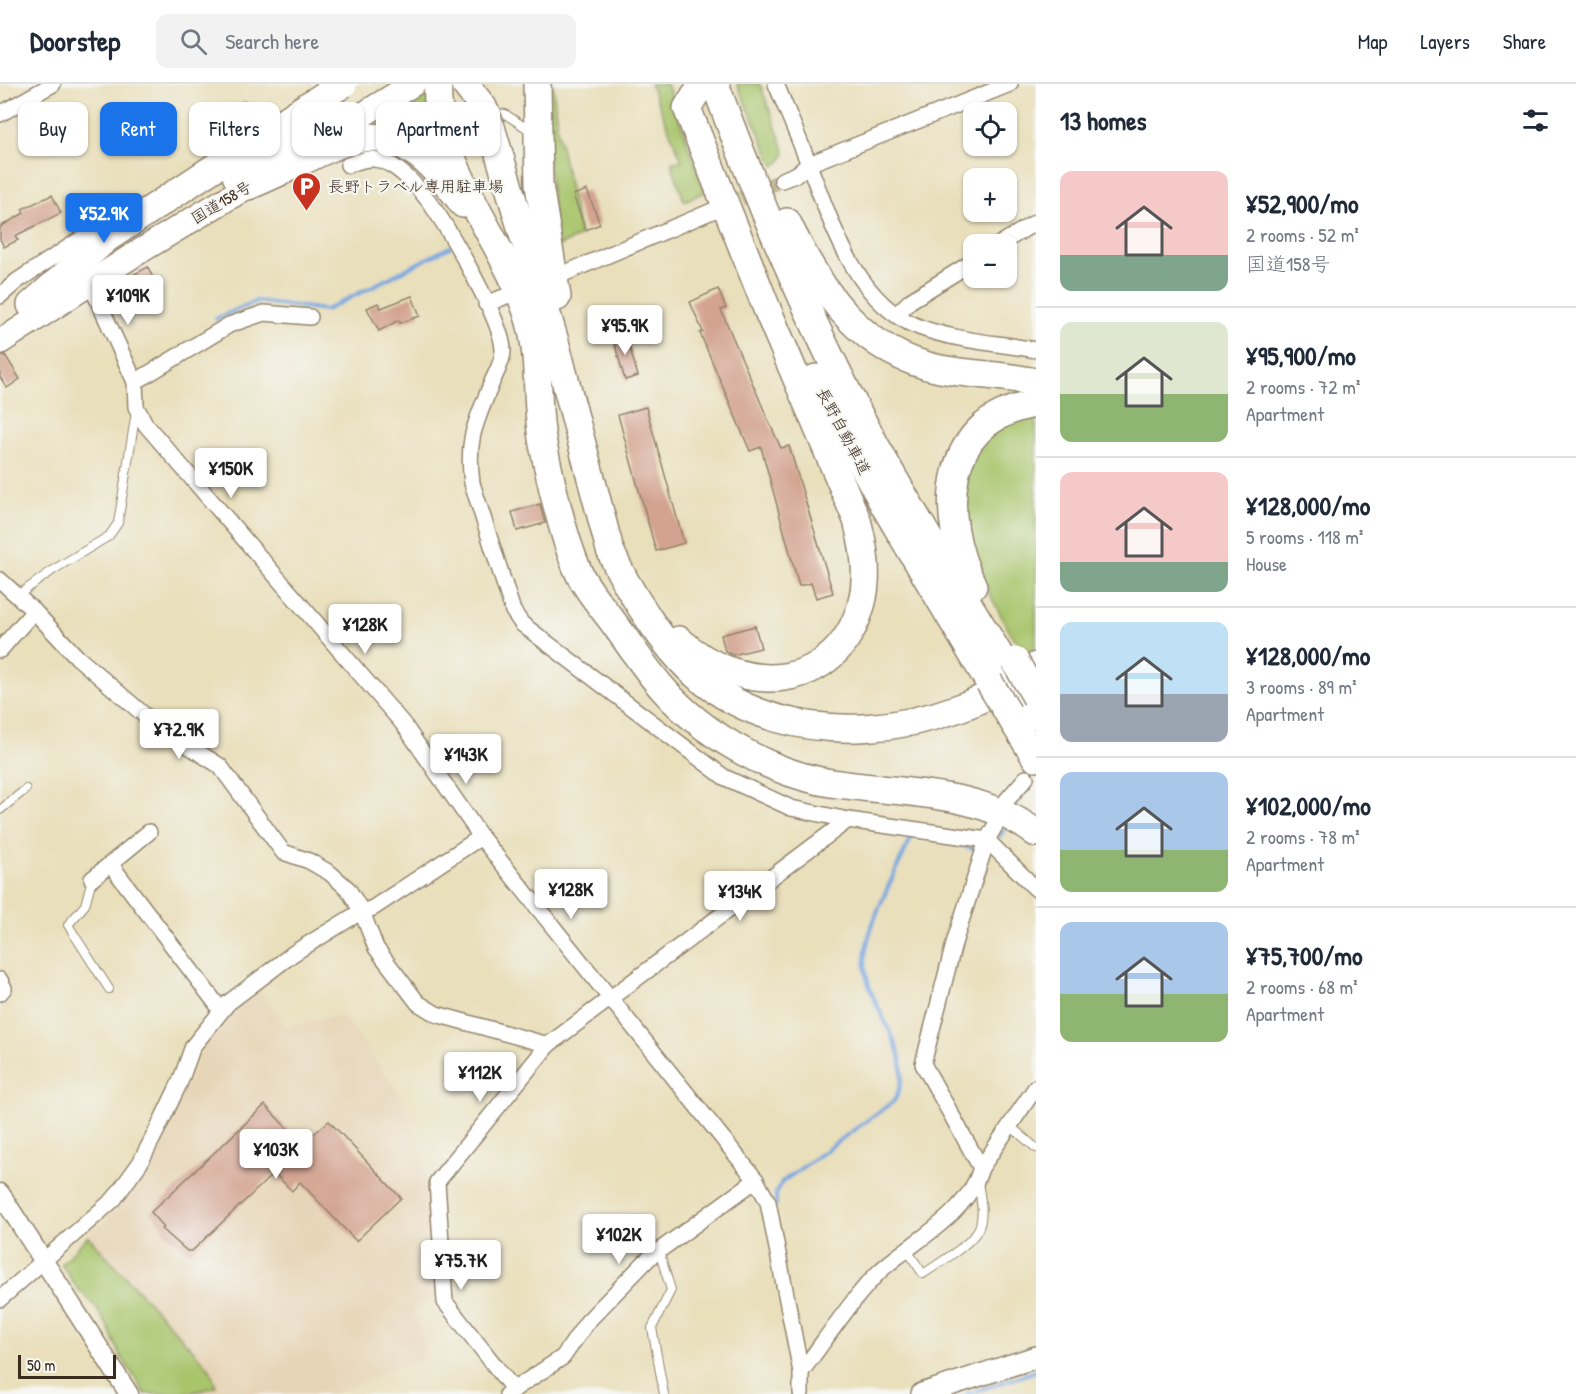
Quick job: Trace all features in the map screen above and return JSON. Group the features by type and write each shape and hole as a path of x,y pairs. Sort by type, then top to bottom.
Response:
{"highway":[{"path":"31,305 106,239 311,94 343,84"},
{"name":"国道158号","path":"353,102 382,84"},
{"name":"国道158号","path":"0,342 90,283 413,84"},
{"path":"438,84 438,109 442,126 460,176 510,268 524,302 535,345 543,443 580,576 665,691 700,722 745,752 818,780 960,799 1011,817 1036,833"},
{"path":"465,84 483,107 491,127 610,550 623,576 670,648 698,678 732,700 785,720 849,728 901,724 957,708 1006,685 1012,669 962,560 953,520 952,488 960,459 980,429 1008,411 1036,404"},
{"path":"537,84 536,135 544,221 579,434"},
{"path":"725,84 768,183 816,276 842,313 860,331 882,347 908,360 938,368 1036,382"},
{"path":"623,576 656,617 687,647 719,667 756,679 794,676 826,659 849,633 857,617 864,591 866,561 857,520 711,171 687,108 700,88"},
{"name":"長野自動車道","path":"700,88 770,223 845,388 1012,669 1029,702 1031,768"},
{"path":"248,186 347,140 376,136 391,139 428,162 451,188 510,268"},
{"name":"国道158号","path":"0,325 292,141"},
{"path":"601,605 676,677 711,703 750,724 798,737 825,740 878,740 935,729 986,711 1029,702"}],"main road":[{"path":"922,1394 1036,1357"}],"street":[{"path":"0,114 53,84"},
{"path":"777,84 831,224 847,255 871,290 897,314 918,327 1036,350"},
{"path":"782,180 797,174 809,164 1010,84"},
{"path":"0,296 17,281 311,94 323,89 330,102"},
{"path":"348,165 365,159 383,160 408,178 428,199 500,333 504,353 470,440 469,462 472,483 513,611 522,624 724,777 790,808 848,820 991,833 1036,889"},
{"path":"563,274 717,209"},
{"path":"1016,234 1036,222"},
{"path":"897,314 910,301 963,268"},
{"path":"90,283 135,382 136,407 146,425 404,725 481,837 756,1180 768,1202 801,1372 801,1394"},
{"path":"486,304 509,295"},
{"path":"135,382 229,325 264,313 310,317"},
{"path":"0,580 34,611 77,657 157,726 220,766 284,852 309,861 330,873 348,889 362,912 376,948 418,1004 436,1014 549,1045"},
{"path":"0,650 34,611"},
{"path":"1006,801 1031,768"},
{"path":"756,1180 658,1251 587,1322 563,1357 510,1392 445,1302 437,1182 549,1045 848,820"},
{"path":"92,879 149,832"},
{"path":"979,1174 923,1064 955,940 991,833"},
{"path":"0,1299 114,1199 140,1163 180,1082 193,1046 221,1010 294,953 362,912 373,908 481,837"},
{"path":"111,865 221,1010"},
{"path":"0,980 4,988 0,993"},
{"path":"801,1372 879,1272 953,1213 1036,1086"},
{"path":"0,1193 129,1394"}],"lane":[{"path":"460,176 454,140 472,117 484,111 505,114 522,123 536,135"},
{"path":"17,596 52,570 109,536 118,523 136,407"},
{"path":"0,810 26,789"},
{"path":"92,879 85,905 68,925 109,989"},
{"path":"1009,1125 1036,1148"},
{"path":"908,1250 923,1274 974,1236 980,1225 982,1211 979,1174"},
{"path":"658,1251 671,1290 652,1328 664,1394"}],"shaded area":[{"path":"256,988 261,989 285,1027 343,1015 403,1098 425,1167 435,1295 412,1309 427,1347 425,1357 334,1394 145,1394 120,1355 108,1327 95,1306 78,1289 61,1264 128,1197 156,1156 204,1044 224,1015"}],"green space":[{"path":"427,84 432,102 401,102"},
{"path":"542,84 553,84 557,128 580,236 556,247"},
{"path":"650,84 667,84 705,192 684,201 671,162 682,161"},
{"path":"737,84 760,84 785,152 782,160 774,166"},
{"path":"376,119 376,129 367,125"},
{"path":"1036,416 1036,645 1030,651 1012,636 981,578 961,516 967,457 982,437 1018,417"},
{"path":"88,1236 210,1369 216,1386 191,1392 145,1394 120,1355 108,1327 95,1306 78,1289 61,1264"}],"building":[{"path":"587,190 600,224 586,230 573,195"},
{"path":"52,195 61,213 15,236 18,240 4,247 0,239 0,227 24,213 22,209"},
{"path":"148,267 157,287 122,298 116,284"},
{"path":"718,289 726,308 721,310 770,424 781,448 789,446 833,593 816,598 811,583 799,586 761,447 750,451 700,333 703,332 690,302"},
{"path":"412,296 420,316 400,323 399,320 379,331 367,308 378,303 381,308"},
{"path":"625,331 638,376 625,380 612,335"},
{"path":"5,355 20,379 7,388 0,377 0,356"},
{"path":"646,407 684,543 656,551 618,415"},
{"path":"540,504 545,523 517,531 512,512"},
{"path":"755,626 761,648 733,655 725,651 721,635"},
{"path":"265,1105 302,1144 329,1121 401,1198 356,1241 300,1182 292,1191 274,1173 192,1251 187,1251 162,1229 164,1227 151,1212"}],"waterway":[{"path":"216,319 256,301 326,310 450,247"},
{"path":"1017,803 1030,785"},
{"path":"1000,836 1005,828"},
{"path":"776,1205 776,1194 782,1182 894,1101 901,1083 902,1065 890,1031 873,997 867,979 865,960 866,947 876,915 912,836 915,836"},
{"path":"955,843 979,850"},
{"path":"967,1394 1036,1371"}],"tunnel":[{"path":"720,208 782,180"}],"place":[{"name":"長野トラベル専用駐車場","path":"307,212"}]}
